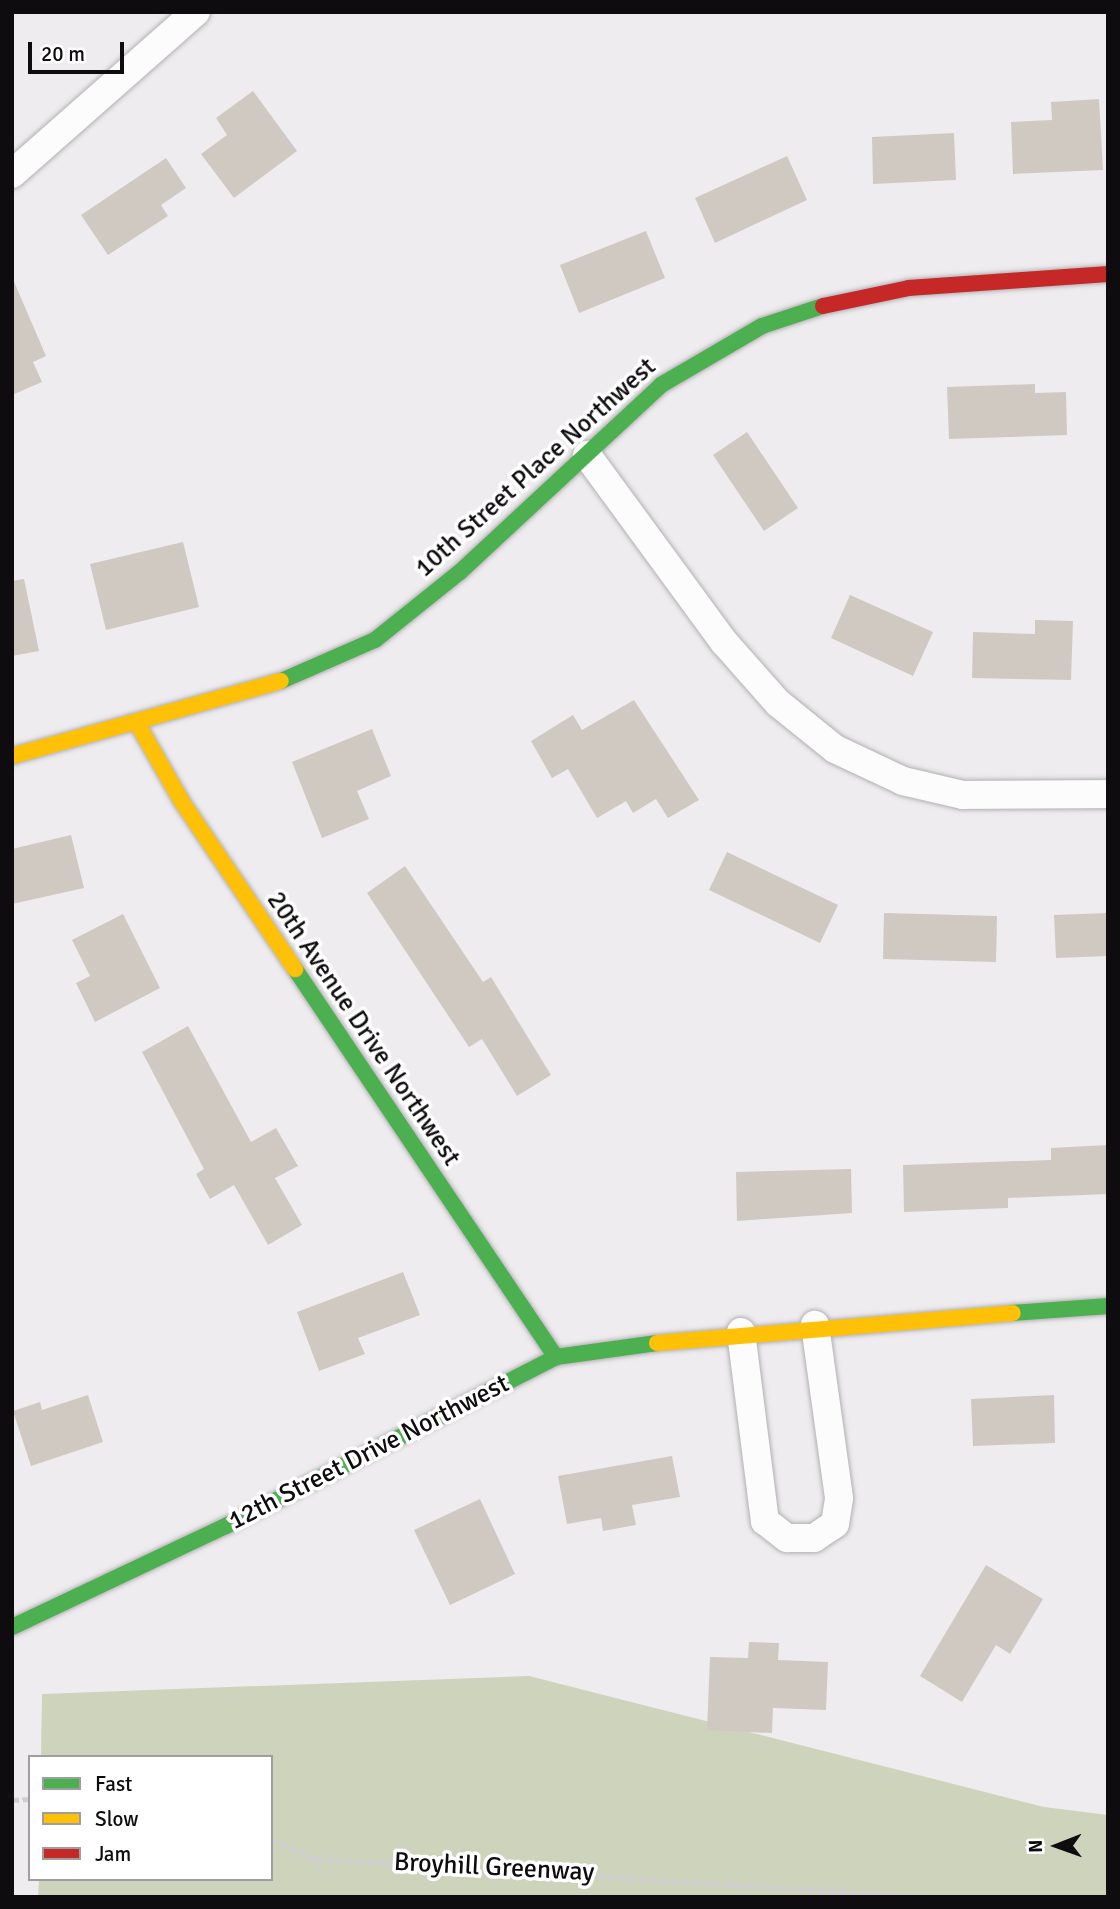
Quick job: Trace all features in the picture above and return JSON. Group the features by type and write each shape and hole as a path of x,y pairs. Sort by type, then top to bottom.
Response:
{"street":[{"path":"12,174 196,12"},
{"name":"10th Street Place Northwest","path":"12,756 296,677 375,640 460,572 661,385 693,363 798,312 909,288 1108,274"},
{"path":"587,455 724,642 778,703 835,749 903,780 963,795 1108,794"},
{"name":"20th Avenue Drive Northwest","path":"137,723 182,802 556,1357"},
{"name":"12th Street Drive Northwest","path":"12,1627 226,1526 556,1357 741,1332 815,1325 1108,1306"},
{"path":"741,1332 765,1521 787,1538 814,1538 835,1524 839,1498 815,1325"}],"path":[{"name":"Broyhill Greenway","path":"273,1840 315,1859 931,1897"}],"green space":[{"path":"529,1676 1044,1807 1108,1815 1108,1897 38,1897 39,1881 273,1881 273,1755 41,1755 42,1694"}],"building":[{"path":"253,91 297,151 234,198 201,154 227,135 216,118"},
{"path":"1099,99 1103,170 1013,174 1011,122 1052,120 1051,102"},
{"path":"954,133 956,180 873,184 872,137"},
{"path":"787,156 807,200 715,243 695,198"},
{"path":"166,158 186,188 161,205 168,216 108,255 81,215"},
{"path":"646,231 665,278 579,313 560,265"},
{"path":"12,277 46,356 33,362 42,382 12,395"},
{"path":"1035,384 1035,393 1066,392 1067,435 949,439 947,387"},
{"path":"747,432 798,508 764,531 713,455"},
{"path":"183,542 199,607 106,630 90,564"},
{"path":"24,579 39,651 12,656 12,581"},
{"path":"850,595 933,632 913,676 831,638"},
{"path":"1035,620 1073,621 1071,680 972,678 973,632 1035,634"},
{"path":"634,700 699,800 668,818 656,799 633,813 626,801 597,818 568,769 552,778 531,741 573,715 582,730"},
{"path":"372,729 391,776 357,791 369,819 322,838 292,762"},
{"path":"71,835 84,888 12,904 12,849"},
{"path":"727,852 838,905 820,943 709,890"},
{"path":"405,866 483,982 491,977 551,1075 517,1096 482,1039 469,1047 367,893"},
{"path":"884,913 997,916 996,962 883,959"},
{"path":"1108,913 1108,956 1056,958 1054,915"},
{"path":"123,914 160,988 95,1022 76,983 90,976 72,940"},
{"path":"188,1026 251,1142 276,1128 298,1166 275,1178 302,1225 268,1245 234,1185 210,1199 196,1174 204,1169 142,1052"},
{"path":"1108,1145 1108,1194 1008,1198 1008,1208 904,1212 903,1165 1051,1160 1051,1148"},
{"path":"851,1169 852,1213 737,1221 736,1172"},
{"path":"403,1272 420,1315 358,1338 365,1354 319,1371 297,1312"},
{"path":"88,1395 103,1442 31,1466 13,1411 40,1402 42,1410"},
{"path":"1054,1395 1055,1443 973,1446 971,1399"},
{"path":"672,1456 680,1497 632,1505 636,1525 603,1531 601,1518 567,1524 558,1476"},
{"path":"480,1499 515,1574 450,1605 414,1530"},
{"path":"986,1565 1043,1599 1010,1654 996,1645 962,1702 920,1676"},
{"path":"749,1642 779,1643 778,1660 828,1662 826,1710 773,1708 772,1733 707,1730 710,1657 748,1658"}],"traffic: fast":[{"path":"281,681 375,640 460,572 661,385 762,326 823,306"},
{"path":"295,969 556,1357"},
{"path":"1013,1313 1108,1306"},
{"path":"12,1627 226,1526 556,1357 657,1343"}],"traffic: slow":[{"path":"12,756 281,681"},
{"path":"137,723 182,802 295,969"},
{"path":"657,1343 1013,1313"}],"traffic: jam":[{"path":"823,306 909,288 1108,274"}]}
